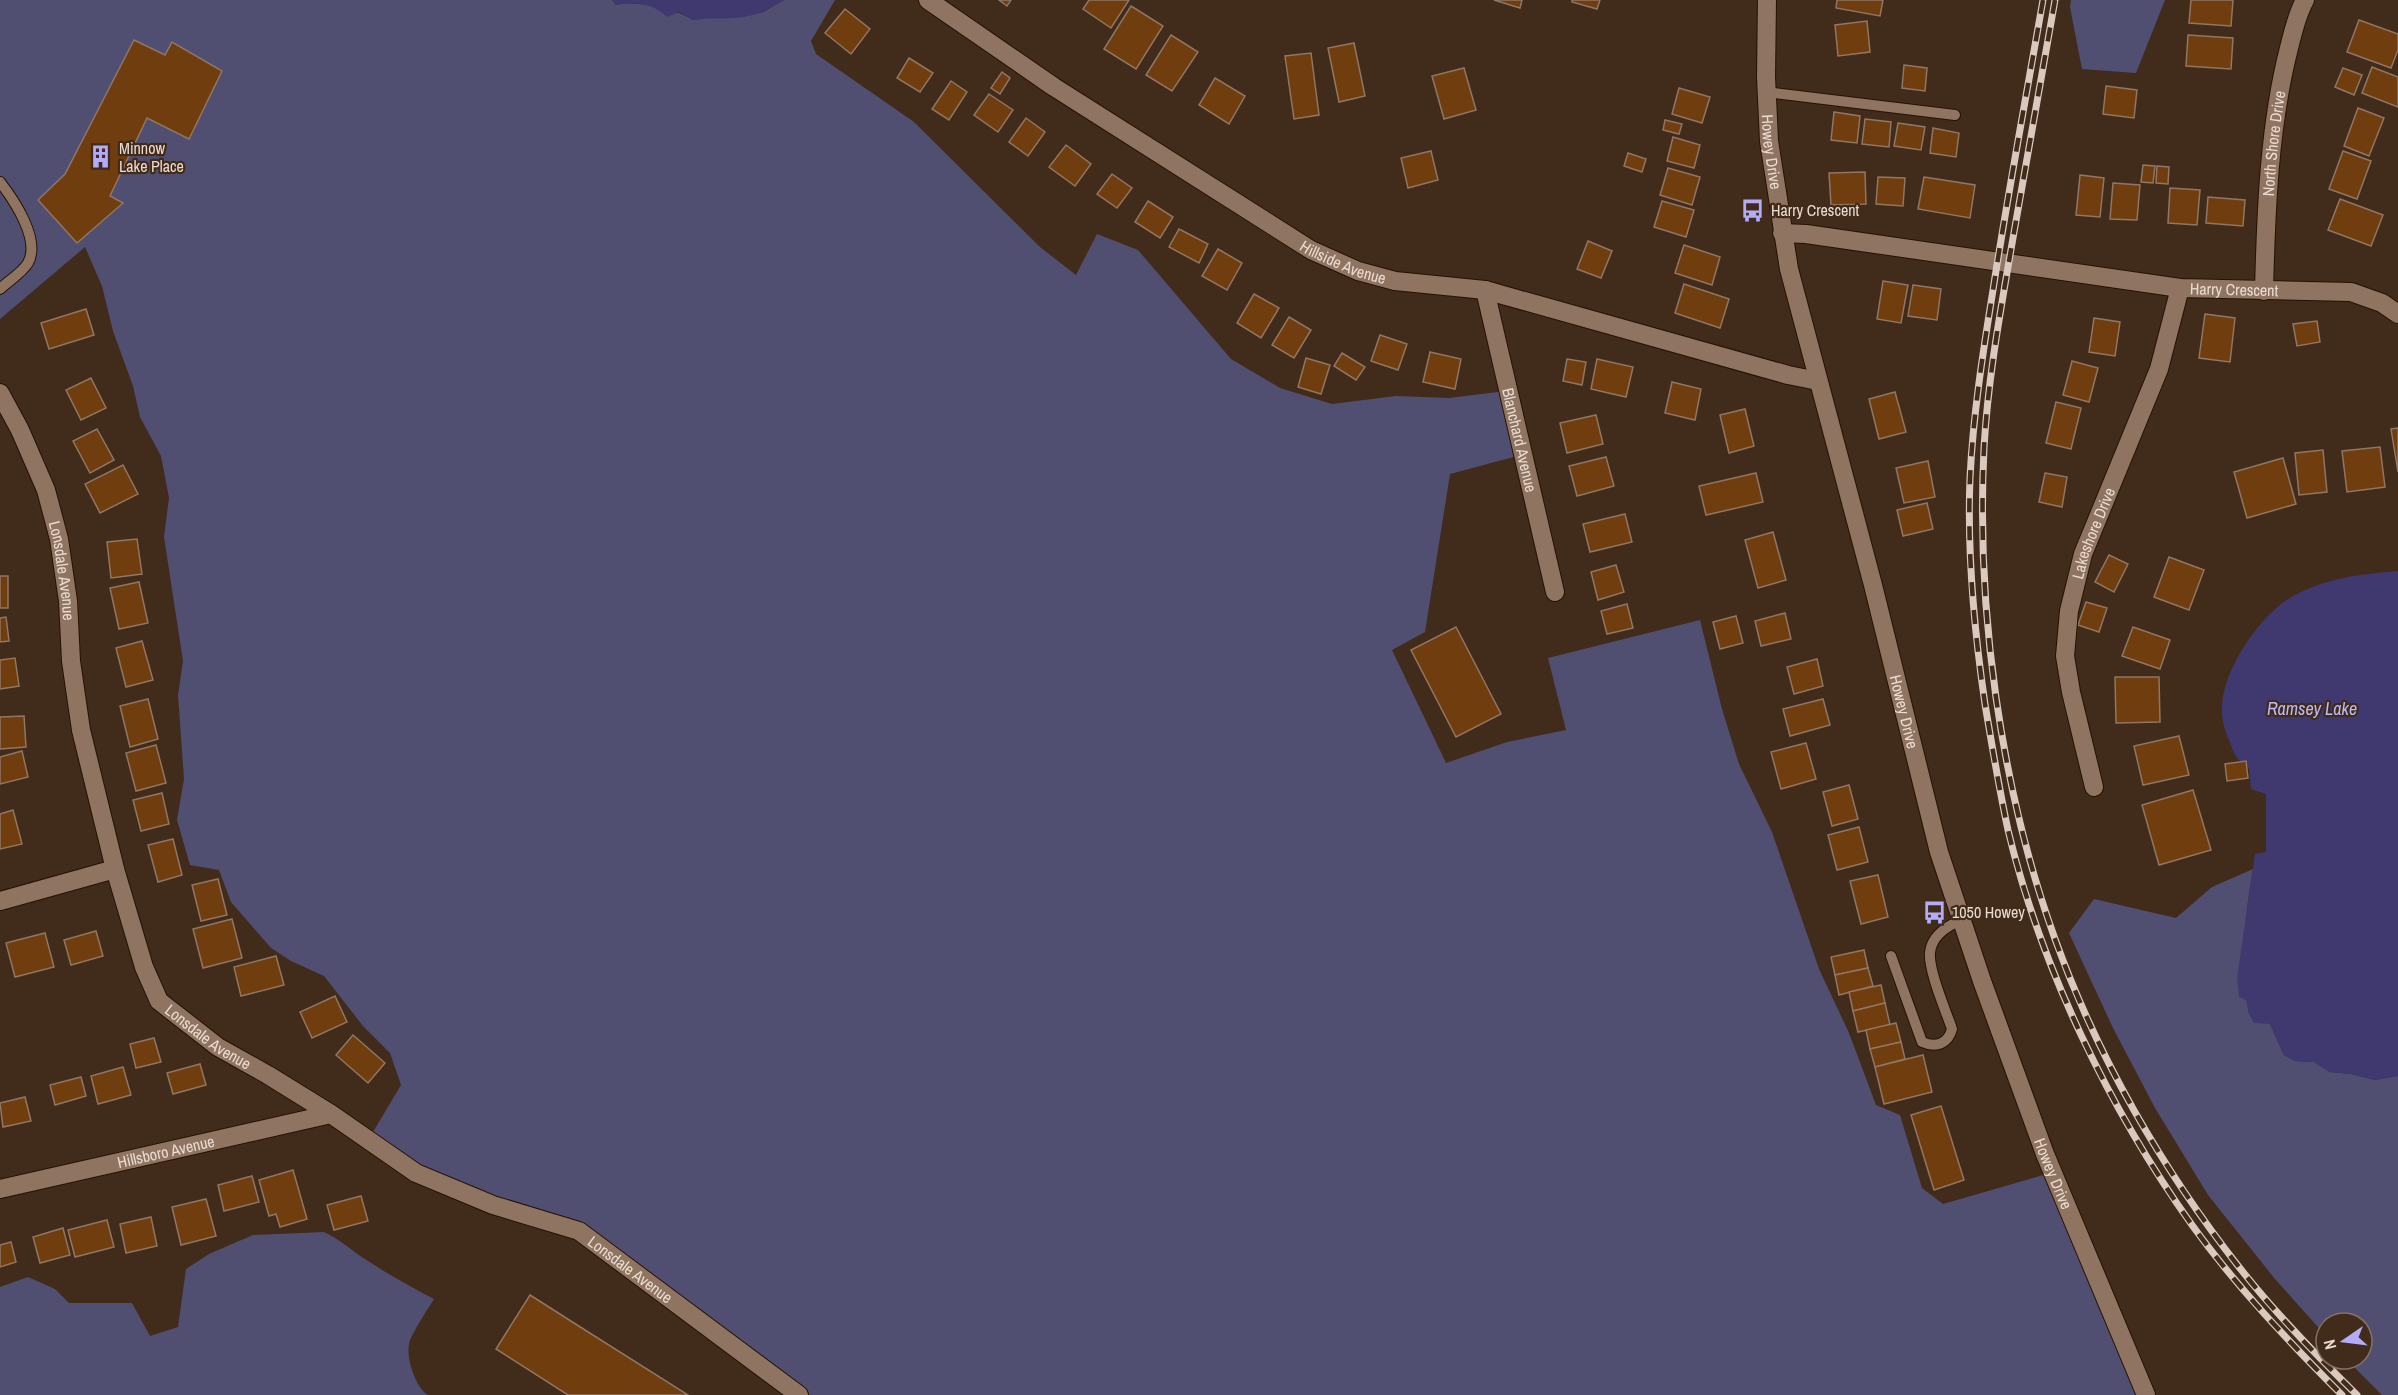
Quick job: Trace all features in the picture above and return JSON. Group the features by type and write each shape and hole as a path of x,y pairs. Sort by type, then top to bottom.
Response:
{"street":[{"name":"Hillside Avenue","path":"928,0 1054,87 1311,250 1358,272 1395,281 1485,290 1788,375 1818,381"},
{"name":"Howey Drive","path":"1767,0 1766,92 1772,168 1782,233 1799,312 1873,585 1939,852 2044,1154 2146,1395"},
{"name":"North Shore Drive","path":"2264,291 2269,192 2280,82 2305,0"},
{"name":"Harry Crescent","path":"1782,233 1806,234 2180,288 2351,292 2382,303 2398,314"},
{"name":"Lakeshore Drive","path":"2094,787 2071,693 2065,656 2069,611 2083,554 2159,369 2180,288"},
{"name":"Blanchard Avenue","path":"1485,290 1555,592"},
{"name":"Lonsdale Avenue","path":"0,393 20,430 46,490 59,539 68,601 71,661 81,729 115,869 144,967 159,1000 218,1047 331,1114 416,1173 493,1205 579,1231 799,1395"},
{"path":"0,901 115,869"},
{"name":"Hillsboro Avenue","path":"0,1189 331,1114"}],"lane":[{"path":"1766,92 1955,115"},
{"path":"0,182 14,200 33,248 28,264 0,289"},
{"path":"1891,956 1922,1042 1930,1045 1941,1044 1949,1038 1952,1029 1932,967 1930,952 1935,939 1946,927 1961,920"}],"shaded area":[{"path":"0,0 612,0 616,5 634,4 666,9 693,20 711,17 742,17 763,12 784,0 835,0 811,41 816,54 914,122 1040,247 1076,275 1097,234 1138,250 1231,359 1280,388 1332,404 1396,396 1449,398 1506,391 1521,455 1450,474 1425,632 1392,650 1446,763 1507,742 1566,730 1548,658 1700,620 1722,709 1739,764 1772,832 1819,969 1849,1033 1876,1105 1900,1115 1922,1188 1943,1204 2050,1173 2144,1395 797,1395 578,1232 493,1207 367,1142 401,1085 390,1053 363,1026 324,976 291,961 271,948 231,902 219,870 190,865 177,820 184,779 178,695 183,661 164,537 169,498 161,456 140,417 133,386 113,331 102,286 85,247 0,319"},
{"path":"2071,0 2165,0 2136,73 2082,69 2070,7"},
{"path":"2253,869 2244,941 2244,978 2249,1014 2270,1024 2284,1055 2295,1061 2314,1062 2330,1072 2375,1080 2398,1076 2398,1395 2382,1395 2358,1371 2374,1371 2374,1311 2314,1311 2314,1323 2275,1279 2208,1195 2155,1108 2113,1028 2069,933 2094,899 2176,918 2212,887"},
{"path":"324,1232 384,1271 434,1299 413,1334 408,1350 416,1380 428,1395 0,1395 0,1287 28,1277 55,1289 69,1303 132,1303 150,1336 178,1327 186,1269 209,1254 253,1235"}],"water":[{"path":"612,0 784,0 764,11 748,16 693,20 680,12 667,17 650,6 636,3 616,5"},
{"name":"Ramsey Lake","path":"2398,571 2398,1076 2375,1080 2329,1072 2314,1062 2295,1061 2284,1055 2270,1024 2254,1023 2246,1000 2239,997 2237,978 2255,854 2266,852 2266,794 2251,789 2249,768 2236,756 2226,731 2222,718 2222,704 2230,674 2246,643 2268,616 2281,605 2305,590 2331,581 2357,575"}],"building":[{"path":"999,0 1011,0 1007,6"},
{"path":"1089,0 1129,0 1111,28 1083,9"},
{"path":"1494,0 1522,0 1520,8"},
{"path":"1572,0 1600,0 1597,9 1572,2"},
{"path":"1837,0 1883,0 1880,16 1836,8"},
{"path":"2191,0 2233,0 2231,26 2189,23"},
{"path":"1131,6 1163,26 1136,69 1104,49"},
{"path":"845,9 870,29 851,54 825,33"},
{"path":"2359,20 2398,34 2398,50 2391,68 2347,52"},
{"path":"1867,21 1870,52 1838,56 1835,25"},
{"path":"1171,35 1198,52 1172,91 1146,75"},
{"path":"2188,35 2233,38 2231,69 2186,66"},
{"name":"Minnow Lake Place","path":"134,40 165,55 172,42 222,71 189,139 147,118 110,196 123,203 77,243 38,200 65,174"},
{"path":"1354,43 1365,96 1339,102 1328,48"},
{"path":"1311,53 1319,115 1294,119 1285,56"},
{"path":"909,58 933,73 920,92 897,78"},
{"path":"1904,65 1927,68 1925,91 1902,88"},
{"path":"2372,67 2398,77 2398,107 2362,93"},
{"path":"1464,68 1476,110 1444,119 1432,76"},
{"path":"2343,68 2362,75 2354,95 2335,87"},
{"path":"1002,72 1010,78 1000,94 991,88"},
{"path":"1215,78 1245,96 1229,124 1199,105"},
{"path":"951,81 967,92 949,120 932,109"},
{"path":"2106,86 2137,90 2134,118 2103,114"},
{"path":"1679,88 1710,97 1702,123 1672,114"},
{"path":"989,94 1013,110 998,132 974,115"},
{"path":"2358,108 2384,118 2369,156 2344,146"},
{"path":"1834,112 1860,116 1857,143 1831,140"},
{"path":"1026,118 1045,132 1028,156 1009,142"},
{"path":"1865,119 1891,122 1889,147 1862,144"},
{"path":"1665,120 1682,124 1679,134 1663,130"},
{"path":"1898,123 1925,127 1921,150 1894,146"},
{"path":"1933,128 1959,133 1956,157 1930,153"},
{"path":"1673,137 1700,145 1694,168 1667,161"},
{"path":"1066,145 1091,164 1075,186 1049,167"},
{"path":"1431,151 1438,180 1408,188 1401,158"},
{"path":"2343,151 2371,161 2357,199 2329,189"},
{"path":"1628,153 1646,159 1642,172 1624,166"},
{"path":"2143,165 2155,166 2153,183 2141,182"},
{"path":"2157,166 2169,167 2168,184 2156,183"},
{"path":"1668,168 1700,177 1692,205 1660,195"},
{"path":"1865,172 1866,204 1831,205 1829,173"},
{"path":"1112,174 1132,188 1117,208 1097,194"},
{"path":"2080,175 2104,178 2100,217 2076,215"},
{"path":"1878,177 1905,178 1903,206 1876,204"},
{"path":"1924,177 1975,185 1970,218 1918,209"},
{"path":"2113,183 2140,185 2137,220 2110,219"},
{"path":"2170,188 2200,190 2197,225 2168,223"},
{"path":"2208,197 2245,200 2243,226 2206,223"},
{"path":"2340,199 2383,215 2371,246 2328,230"},
{"path":"1148,201 1173,217 1160,238 1135,222"},
{"path":"1662,201 1694,210 1686,237 1654,227"},
{"path":"1179,229 1208,244 1199,263 1169,247"},
{"path":"1588,241 1612,251 1601,278 1577,269"},
{"path":"1684,245 1720,257 1712,285 1675,273"},
{"path":"1218,249 1242,263 1227,290 1202,276"},
{"path":"1883,281 1908,285 1901,323 1877,319"},
{"path":"1684,284 1729,299 1720,328 1675,313"},
{"path":"1913,285 1941,289 1937,320 1908,316"},
{"path":"1254,294 1279,308 1261,338 1237,323"},
{"path":"86,309 94,335 49,349 41,323"},
{"path":"2205,314 2235,318 2230,362 2199,358"},
{"path":"1289,317 1311,330 1294,358 1272,345"},
{"path":"2094,318 2120,322 2115,356 2089,352"},
{"path":"2317,321 2320,342 2297,346 2293,324"},
{"path":"1380,335 1407,344 1398,370 1371,361"},
{"path":"1430,352 1461,359 1455,389 1423,382"},
{"path":"1342,353 1365,367 1356,380 1334,366"},
{"path":"1306,358 1330,365 1321,394 1298,387"},
{"path":"1567,359 1586,362 1582,385 1563,381"},
{"path":"1597,359 1633,367 1626,397 1591,389"},
{"path":"2072,361 2098,368 2089,402 2063,395"},
{"path":"91,378 106,408 81,420 66,390"},
{"path":"1672,382 1701,389 1695,420 1665,413"},
{"path":"1895,392 1906,432 1879,439 1869,399"},
{"path":"2056,402 2081,408 2071,449 2046,443"},
{"path":"1745,409 1754,446 1729,453 1720,415"},
{"path":"1596,415 1603,444 1567,453 1560,423"},
{"path":"2398,428 2398,472 2391,429"},
{"path":"97,429 114,460 90,473 73,441"},
{"path":"2380,447 2385,487 2347,492 2342,451"},
{"path":"2323,450 2327,492 2299,495 2295,453"},
{"path":"1606,457 1614,486 1577,496 1569,466"},
{"path":"2283,458 2296,504 2247,518 2234,472"},
{"path":"1928,461 1935,497 1904,503 1896,468"},
{"path":"123,465 138,494 100,513 85,484"},
{"path":"1756,473 1763,502 1706,515 1699,486"},
{"path":"2045,473 2067,477 2062,507 2039,502"},
{"path":"1927,503 1933,529 1903,536 1897,510"},
{"path":"1625,514 1632,542 1590,552 1583,524"},
{"path":"1773,532 1786,580 1758,588 1745,540"},
{"path":"137,539 142,574 111,578 107,542"},
{"path":"2109,555 2128,564 2114,592 2095,582"},
{"path":"2169,557 2204,570 2189,610 2154,597"},
{"path":"1616,565 1624,592 1598,600 1591,572"},
{"path":"0,576 8,576 8,608 0,608"},
{"path":"139,582 148,623 119,629 110,588"},
{"path":"2086,602 2107,608 2099,632 2078,625"},
{"path":"1627,604 1633,628 1607,634 1601,611"},
{"path":"1785,613 1791,639 1761,646 1755,621"},
{"path":"1736,616 1743,643 1720,649 1713,622"},
{"path":"6,617 9,641 0,642 0,618"},
{"path":"1456,627 1501,714 1456,737 1411,650"},
{"path":"2133,627 2170,640 2160,669 2122,656"},
{"path":"142,641 153,680 126,687 116,648"},
{"path":"15,658 19,686 0,689 0,660"},
{"path":"1817,659 1823,686 1794,694 1787,667"},
{"path":"2115,677 2159,677 2160,722 2116,723"},
{"path":"148,699 158,739 130,747 120,706"},
{"path":"1823,699 1830,725 1790,736 1783,709"},
{"path":"24,716 26,747 0,749 0,717"},
{"path":"2179,736 2189,775 2143,785 2134,746"},
{"path":"1806,743 1816,779 1781,789 1771,752"},
{"path":"156,745 166,783 136,791 126,753"},
{"path":"22,751 28,777 0,784 0,757"},
{"path":"2246,761 2248,778 2227,781 2225,764"},
{"path":"1849,785 1858,819 1832,826 1823,792"},
{"path":"2193,790 2211,850 2159,865 2142,805"},
{"path":"162,793 169,824 141,831 133,800"},
{"path":"13,810 22,844 0,849 0,814"},
{"path":"1859,827 1868,862 1837,870 1828,835"},
{"path":"173,839 182,875 158,882 148,845"},
{"path":"1878,875 1888,917 1861,924 1850,881"},
{"path":"218,879 227,915 201,921 192,885"},
{"path":"232,919 242,958 203,968 193,929"},
{"path":"96,931 103,956 71,965 64,940"},
{"path":"45,933 54,967 15,977 6,943"},
{"path":"1864,950 1868,968 1835,975 1831,957"},
{"path":"276,956 284,985 241,996 234,967"},
{"path":"1868,968 1873,986 1839,995 1835,975"},
{"path":"1881,985 1885,1003 1853,1011 1849,992"},
{"path":"335,996 347,1022 312,1038 300,1012"},
{"path":"1885,1003 1890,1025 1858,1032 1853,1011"},
{"path":"1896,1023 1901,1042 1870,1049 1866,1030"},
{"path":"353,1035 385,1063 368,1083 336,1055"},
{"path":"154,1038 161,1062 136,1068 130,1044"},
{"path":"1901,1042 1905,1059 1875,1067 1870,1049"},
{"path":"1923,1055 1932,1092 1884,1104 1875,1067"},
{"path":"200,1064 206,1085 173,1094 167,1073"},
{"path":"123,1067 131,1095 98,1104 91,1076"},
{"path":"81,1077 86,1096 55,1105 50,1085"},
{"path":"25,1097 31,1121 3,1127 0,1103"},
{"path":"1941,1106 1964,1180 1934,1190 1911,1115"},
{"path":"293,1170 307,1219 280,1227 276,1214 269,1216 259,1180"},
{"path":"252,1176 259,1202 224,1211 218,1185"},
{"path":"361,1196 368,1221 334,1230 327,1205"},
{"path":"206,1199 216,1236 181,1245 172,1207"},
{"path":"151,1217 157,1246 126,1253 120,1224"},
{"path":"107,1220 114,1247 75,1257 68,1230"},
{"path":"63,1228 70,1255 40,1263 33,1237"},
{"path":"11,1242 16,1262 0,1267 0,1245"},
{"path":"530,1295 688,1395 568,1395 496,1349"}],"railway":[{"path":"2043,0 2005,217 1971,454 1969,506 1972,591 1985,704 2008,830 2039,934 2059,985 2106,1086 2133,1134 2192,1225 2227,1270 2283,1334 2342,1395"},
{"path":"2055,0 2000,316 1984,448 1982,509 1988,634 2006,759 2036,881 2055,939 2091,1026 2134,1110 2184,1191 2239,1267 2296,1333 2357,1395"}],"place":[{"name":"Minnow Lake Place","path":"101,157"},
{"name":"Harry Crescent","path":"1753,210"},
{"name":"1050 Howey","path":"1934,912"}]}
